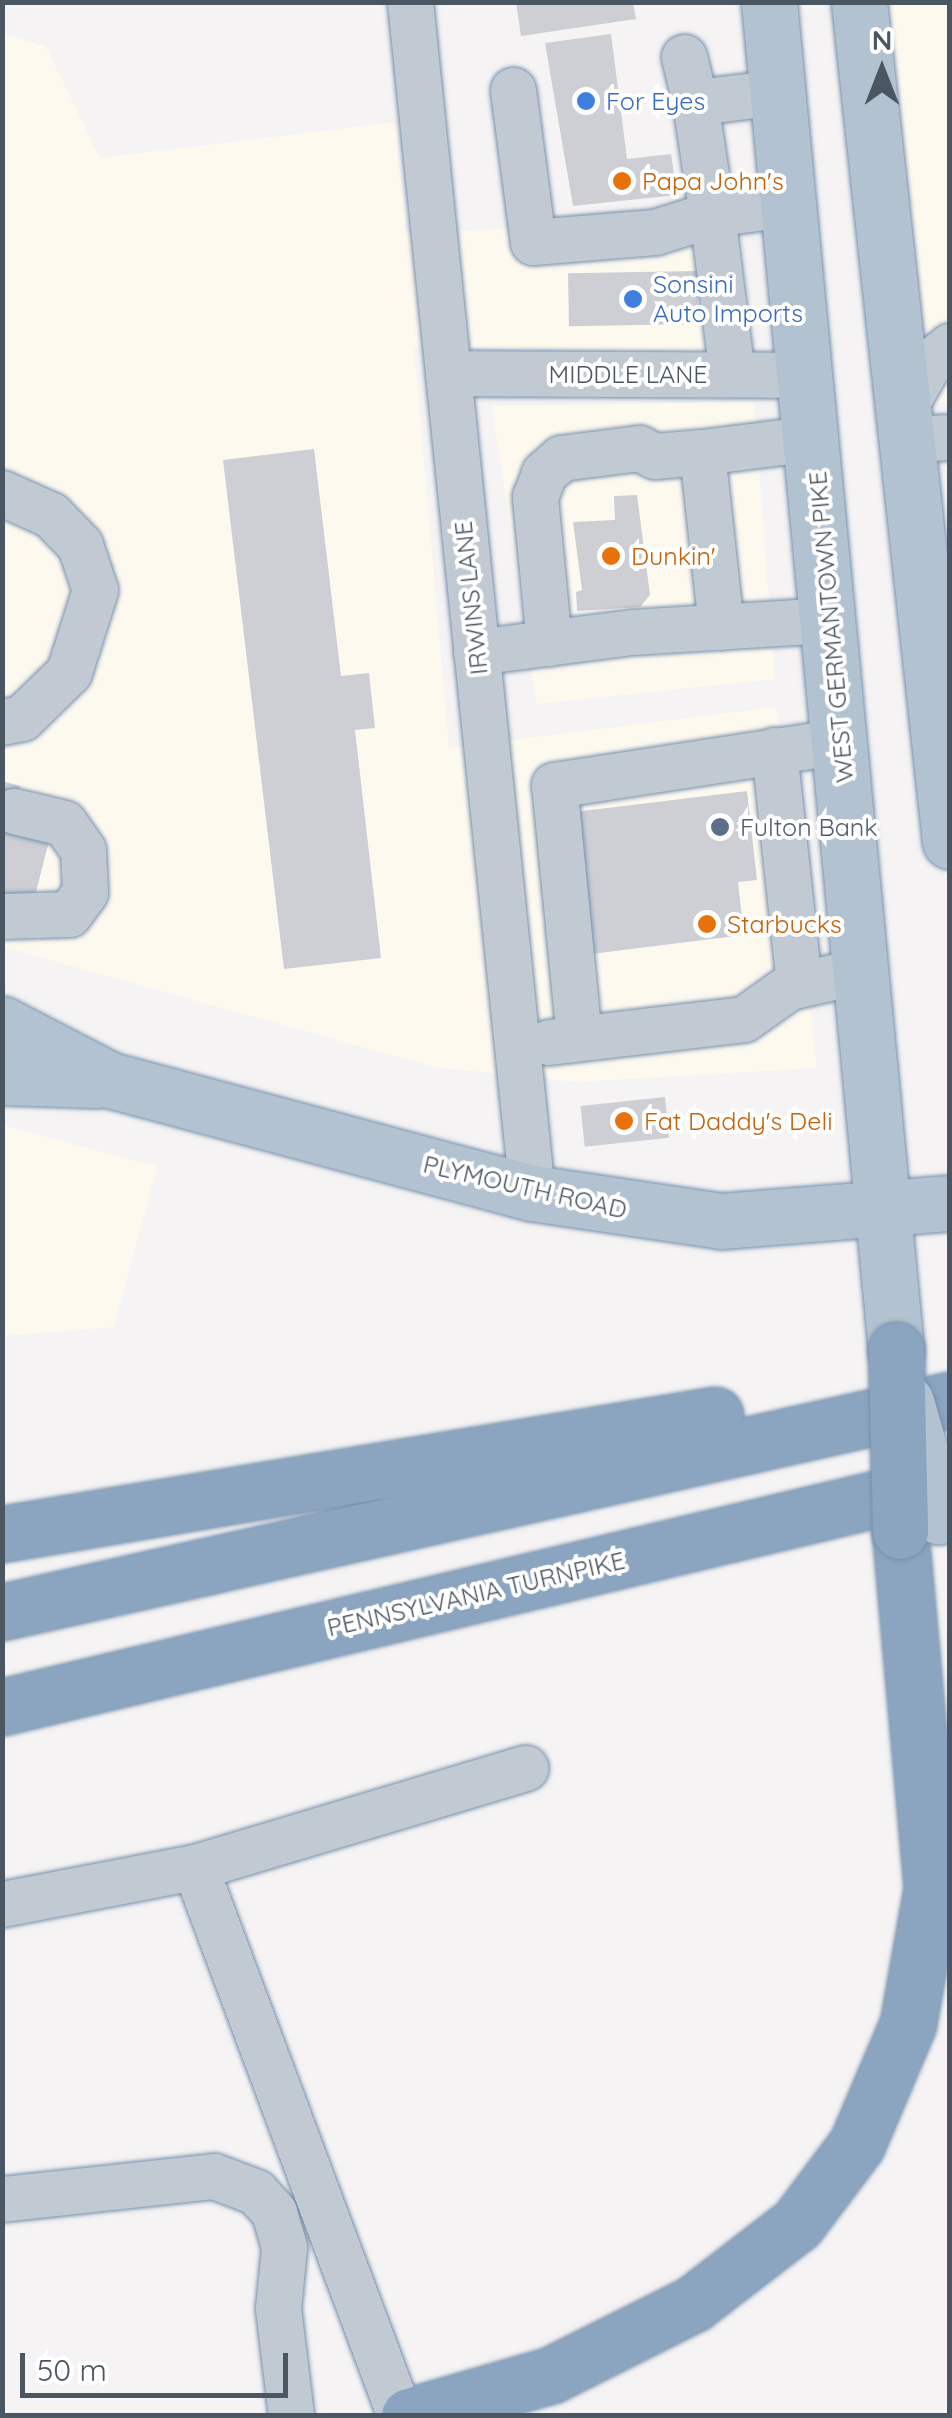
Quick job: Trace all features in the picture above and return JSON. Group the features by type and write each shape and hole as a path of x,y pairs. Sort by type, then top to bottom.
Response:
{"highway":[{"path":"409,2416 551,2375 693,2304 797,2224 857,2144 908,2024 932,1888 934,1518 896,1350"},
{"path":"2,1534 950,1375"},
{"path":"2,1612 950,1400"},
{"name":"PENNSYLVANIA TURNPIKE","path":"2,1707 934,1518"}],"main road":[{"name":"WEST GERMANTOWN PIKE","path":"769,2 814,438 896,1350"},
{"path":"859,2 920,428 937,600 950,841"},
{"name":"PLYMOUTH ROAD","path":"2,1024 110,1080 532,1193 721,1221 950,1203"},
{"name":"PLYMOUTH ROAD","path":"2,1076 110,1080"}],"street":[{"name":"IRWINS LANE","path":"410,2 532,1193"},
{"path":"684,57 712,214 732,374"},
{"path":"513,90 533,242 655,232 712,214 791,203"},
{"path":"695,102 780,92"},
{"path":"920,428 930,362 950,346"},
{"name":"MIDDLE LANE","path":"448,373 808,375"},
{"path":"560,642 555,511 563,484 577,473 638,465 655,456 814,438"},
{"path":"702,452 721,627"},
{"path":"2,493 51,515 80,545 96,590 69,672 22,718 2,722"},
{"path":"476,652 831,620"},
{"path":"579,1038 554,785 842,741"},
{"path":"774,750 799,984"},
{"path":"2,916 69,914 85,892 83,850 64,823 14,811"},
{"path":"517,1046 744,1018 799,984 863,970"},
{"path":"2,1904 195,1867 525,1768"},
{"path":"195,1867 400,2416"},
{"path":"2,2200 214,2176 256,2192 274,2212 284,2248 278,2308 291,2416"}],"shaded area":[{"path":"859,3 949,3 949,402 904,407"},
{"path":"2,33 46,47 100,158 395,122 406,232 740,223 754,354 414,347 449,748 776,707 817,1068 576,1082 434,1067 3,947"},
{"path":"754,402 775,679 536,704 492,406"},
{"path":"3,1125 157,1167 114,1327 3,1336"}],"building":[{"path":"516,2 633,2 636,19 521,36"},
{"name":"For Eyes","path":"611,34 627,159 671,154 677,195 573,206 545,43"},
{"name":"Sonsini Auto Imports","path":"697,271 698,324 569,326 568,273"},
{"path":"314,449 341,676 369,673 375,728 355,730 381,958 284,969 223,460"},
{"name":"Dunkin'","path":"637,495 650,595 640,607 577,611 576,592 582,590 573,522 615,520 614,496"},
{"path":"2,781 20,786 10,826 49,841 33,904 2,897"},
{"path":"747,791 757,880 738,882 744,935 583,955 566,813"},
{"name":"Fat Daddy's Deli","path":"665,1097 669,1138 585,1147 580,1106"}],"place":[{"name":"For Eyes","path":"586,101"},
{"name":"Papa John's","path":"622,181"},
{"name":"Sonsini Auto Imports","path":"633,299"},
{"name":"Dunkin'","path":"611,556"},
{"name":"Fulton Bank","path":"720,827"},
{"name":"Starbucks","path":"707,924"},
{"name":"Fat Daddy's Deli","path":"624,1121"}]}
